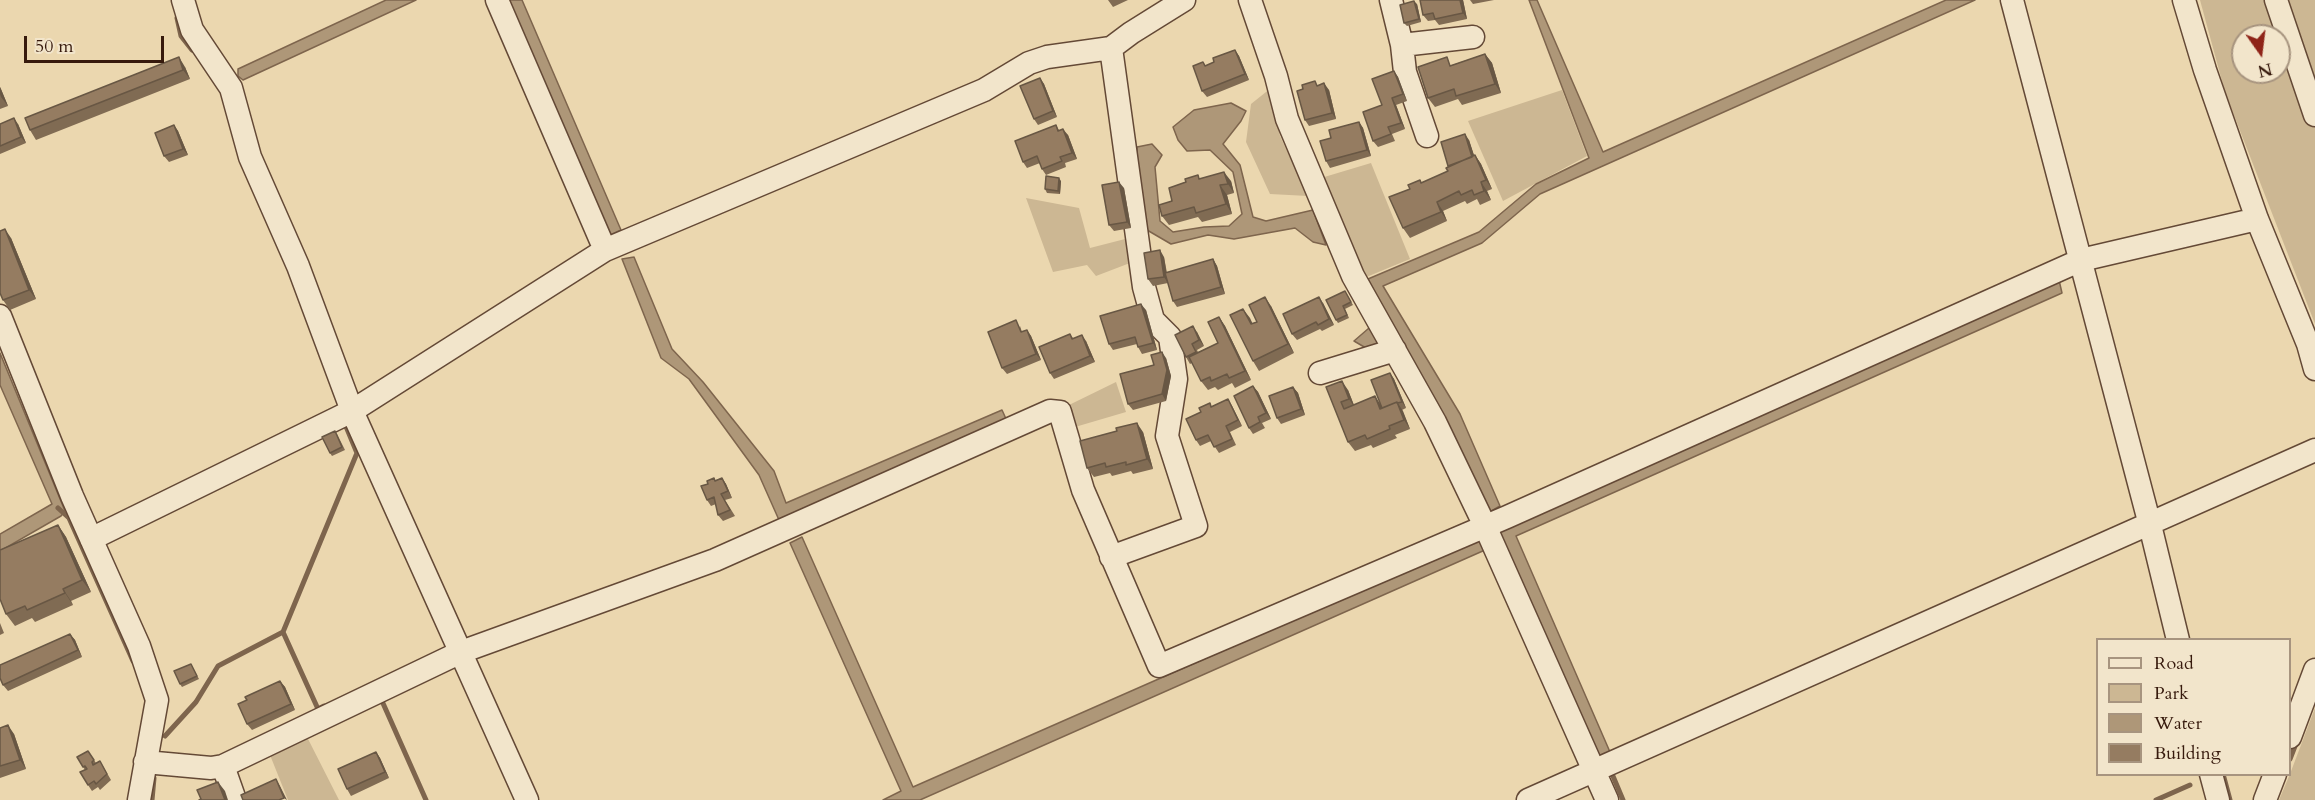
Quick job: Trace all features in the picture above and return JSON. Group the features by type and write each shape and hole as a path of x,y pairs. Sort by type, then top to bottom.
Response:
{"street":[{"path":"183,0 192,30 231,87 250,157 297,266 352,411 528,800"},
{"path":"497,0 617,245"},
{"path":"1250,0 1276,76 1287,119 1353,276 1494,522 1607,800"},
{"path":"1391,0 1402,45 1405,72 1427,136"},
{"path":"2012,0 2091,258 2150,525 2178,638"},
{"path":"2184,0 2205,70 2257,219 2308,344 2315,369"},
{"path":"2276,0 2315,115"},
{"path":"91,539 352,411 617,245 984,90 1029,63 1047,57 1111,48 1173,3"},
{"path":"1402,45 1473,37"},
{"path":"1111,48 1144,287 1153,320 1170,337 1175,369 1176,380 1167,436 1196,526 1111,557"},
{"path":"145,762 211,768 223,766 461,652 715,560 1050,411 1060,412 1083,490 1159,666 1494,522 2091,258 2257,219"},
{"path":"0,316 68,485 139,646 158,700 138,800"},
{"path":"1320,373 1395,350"},
{"path":"1528,800 2315,450"},
{"path":"2291,732 2315,670"},
{"path":"223,766 235,800"},
{"path":"2212,776 2218,800"},
{"path":"2265,800 2274,776"}],"green space":[{"path":"2200,0 2315,0 2315,324 2225,92"},
{"path":"1271,88 1280,136 1308,196 1270,194 1246,142 1251,104"},
{"path":"1562,90 1587,156 1503,201 1468,121"},
{"path":"1371,163 1410,259 1364,278 1321,178"},
{"path":"1026,198 1079,208 1090,248 1129,238 1130,263 1096,276 1087,265 1053,272"},
{"path":"1116,382 1126,412 1075,427 1069,405"},
{"path":"2315,708 2315,800 2279,800"},
{"path":"306,735 339,800 288,800 268,750"}],"water":[{"path":"386,0 416,0 243,80 238,76 238,69"},
{"path":"508,0 522,0 621,230 610,235"},
{"path":"1529,0 1537,0 1603,152 1946,0 1975,0 1540,194 1482,243 1383,286 1460,414 1500,506 1488,513 1368,279 1479,232 1536,184 1589,158"},
{"path":"1231,103 1246,111 1223,144 1240,165 1253,217 1266,221 1313,210 1326,245 1313,242 1295,228 1234,239 1208,235 1171,244 1147,230 1137,166 1137,147 1152,144 1162,155 1155,167 1160,221 1173,232 1229,226 1242,214 1233,172 1210,150 1187,151 1178,140 1173,127 1194,110"},
{"path":"634,257 672,349 703,382 774,471 786,503 1002,410 1007,421 779,520 759,475 689,379 661,358 622,259"},
{"path":"2059,280 2062,293 1516,536 1610,752 1596,758 1497,529"},
{"path":"1369,328 1379,340 1371,351 1354,341"},
{"path":"0,353 65,511 61,516 0,551 0,534 52,504 0,385"},
{"path":"802,537 913,787 1479,538 1485,550 920,800 883,800 901,791 790,543"}],"building":[{"path":"1420,0 1460,0 1463,13 1435,19 1433,13 1423,15"},
{"path":"1414,1 1419,19 1404,23 1400,5"},
{"path":"1235,50 1245,74 1202,91 1193,66 1203,62 1205,66 1214,62 1213,58"},
{"path":"1485,54 1495,84 1456,96 1454,89 1428,98 1418,67 1447,57 1450,66"},
{"path":"179,57 183,70 30,130 25,118"},
{"path":"1394,71 1403,94 1392,98 1401,123 1388,127 1391,134 1373,141 1363,112 1382,105 1372,79"},
{"path":"1040,78 1053,111 1034,119 1020,86"},
{"path":"1315,81 1317,86 1324,83 1332,113 1305,120 1297,91 1303,89 1302,85"},
{"path":"14,118 21,137 0,146 0,124"},
{"path":"1359,122 1367,150 1326,161 1320,141 1331,138 1329,130"},
{"path":"174,125 183,149 164,156 155,133"},
{"path":"1056,125 1058,131 1063,129 1072,153 1060,157 1062,161 1042,169 1037,156 1023,162 1015,141"},
{"path":"1465,134 1472,157 1448,166 1441,142"},
{"path":"1475,155 1486,180 1481,182 1484,191 1474,195 1472,190 1461,195 1459,191 1437,202 1441,212 1403,228 1389,197 1410,189 1408,185 1420,180 1421,183 1448,171 1446,168"},
{"path":"1224,172 1228,184 1220,185 1226,204 1196,213 1194,207 1162,216 1159,205 1172,201 1169,188 1198,175 1199,179"},
{"path":"1046,176 1059,178 1058,191 1045,189"},
{"path":"1119,182 1127,222 1109,225 1102,185"},
{"path":"5,229 29,290 3,300 0,293 0,231"},
{"path":"1160,250 1164,277 1148,279 1144,253"},
{"path":"1213,259 1221,287 1173,301 1165,273"},
{"path":"1345,291 1351,302 1343,306 1347,315 1336,320 1326,300"},
{"path":"1265,297 1288,344 1253,361 1230,315 1243,309 1251,324 1257,322 1249,305"},
{"path":"1319,297 1329,319 1318,325 1316,322 1292,334 1283,314"},
{"path":"1141,304 1153,343 1138,347 1135,337 1109,344 1100,316"},
{"path":"1219,317 1245,371 1229,378 1227,374 1211,381 1210,377 1201,381 1189,357 1218,343 1208,322"},
{"path":"1016,320 1021,332 1027,330 1036,354 1002,368 988,332"},
{"path":"1193,326 1199,340 1192,344 1196,352 1186,357 1175,335"},
{"path":"1070,334 1072,339 1082,335 1090,356 1050,373 1039,347"},
{"path":"1162,352 1167,370 1162,394 1128,404 1120,374 1154,365 1151,355"},
{"path":"1390,373 1402,402 1382,408 1371,380"},
{"path":"1342,381 1349,399 1341,402 1344,409 1375,396 1380,409 1397,402 1404,420 1367,439 1365,435 1348,442 1326,387"},
{"path":"1253,386 1266,413 1258,417 1260,422 1249,428 1234,396"},
{"path":"1293,387 1301,409 1277,418 1269,396"},
{"path":"1228,399 1238,420 1226,426 1232,439 1214,447 1208,435 1196,440 1186,419 1201,412 1199,408 1210,403 1211,407"},
{"path":"1137,423 1147,459 1126,465 1126,462 1106,467 1105,463 1087,468 1080,441"},
{"path":"335,431 342,447 330,453 322,437"},
{"path":"714,478 715,481 722,478 728,491 721,494 730,510 718,515 714,497 707,500 701,486 708,484 707,481"},
{"path":"58,525 82,580 63,589 65,593 27,610 25,606 6,614 0,599 0,550"},
{"path":"70,634 78,650 3,685 0,678 0,665"},
{"path":"191,664 197,676 180,684 174,671"},
{"path":"280,681 291,704 247,724 238,704 247,700 245,697"},
{"path":"8,725 20,760 0,766 0,728"},
{"path":"88,751 94,760 93,765 100,761 107,774 96,784 94,781 88,785 80,772 87,769 77,757"},
{"path":"376,752 385,772 347,789 338,769"},
{"path":"276,779 284,798 243,800 241,795"},
{"path":"218,782 225,800 199,800 201,799 197,790"}],"waterway":[{"path":"177,18 181,36 192,50"},
{"path":"165,736 196,702 218,666 283,632 357,453 345,424"},
{"path":"58,508 69,518 133,661"},
{"path":"283,632 318,709 324,706"},
{"path":"382,701 426,800"},
{"path":"2291,756 2297,741"},
{"path":"1610,769 1623,800"},
{"path":"2224,776 2230,800"},
{"path":"152,800 154,778"},
{"path":"2156,800 2190,785"}]}
